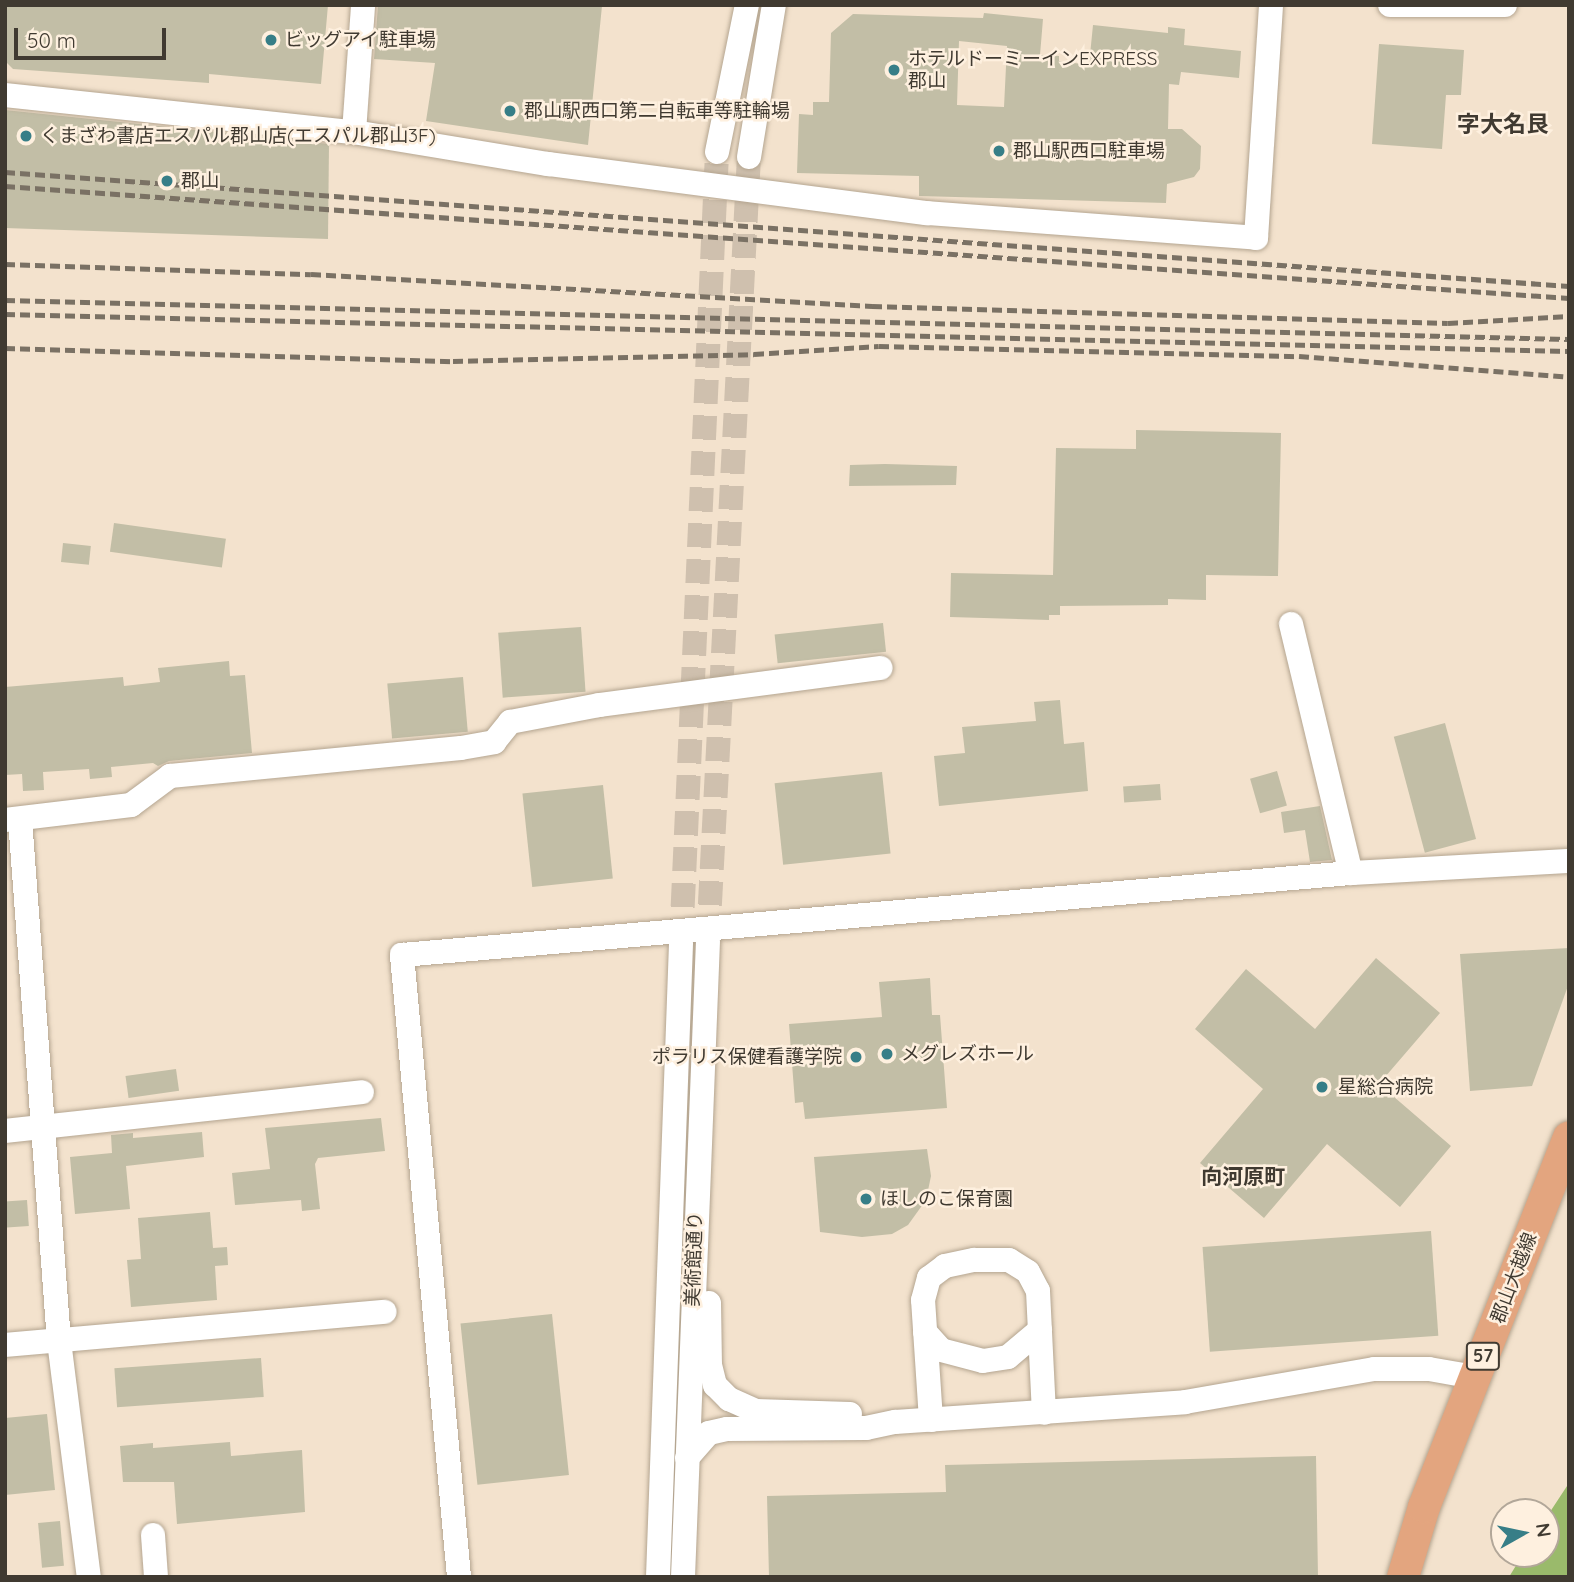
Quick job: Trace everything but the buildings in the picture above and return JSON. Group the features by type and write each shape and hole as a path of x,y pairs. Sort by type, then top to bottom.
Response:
{"main road":[{"name":"郡山大越線","path":"1403,1577 1424,1507 1569,1137"}],"street":[{"path":"354,132 363,5"},
{"path":"717,152 747,5"},
{"path":"749,157 774,5"},
{"path":"5,95 354,132 548,164 927,213 1256,238 1271,5"},
{"path":"1390,5 1505,5"},
{"path":"1291,624 1351,873"},
{"path":"89,1577 59,1341 13,820 131,805 170,776 461,748 494,742 510,722 599,705 881,668"},
{"path":"459,1577 402,955 1351,873 1569,861"},
{"name":"美術館通り","path":"683,1577 708,941"},
{"name":"美術館通り","path":"658,1577 681,943"},
{"path":"5,1131 362,1092"},
{"path":"696,1193 710,1227 708,1346 715,1385 735,1403 756,1411 867,1415 895,1422"},
{"path":"931,1420 923,1300 929,1278 945,1266 986,1260 1009,1259 1028,1272 1038,1291 1044,1413"},
{"path":"5,1345 385,1312"},
{"path":"925,1332 941,1349 983,1361 1008,1357 1041,1330"},
{"path":"687,1458 699,1441 718,1430 866,1428 895,1422 1044,1413 1226,1397 1374,1369 1429,1369 1475,1377"},
{"path":"153,1535 156,1577"}],"shaded area":[{"path":"1569,1483 1569,1577 1509,1577 1514,1568 1560,1568 1559,1498"}],"tunnel":[{"path":"681,943 717,152"},
{"path":"708,941 749,157"}],"railway":[{"path":"5,172 1569,286"},
{"path":"5,186 1569,298"},
{"path":"5,264 311,274 872,306 1448,323 1569,316"},
{"path":"5,300 1569,339"},
{"path":"5,314 1569,351"},
{"path":"5,348 453,361 754,354 879,346 1299,356 1569,377"}],"place":[{"name":"ビッグアイ駐車場","path":"271,40"},
{"name":"ホテルドーミーインEXPRESS 郡山","path":"894,70"},
{"name":"郡山駅西口第二自転車等駐輪場","path":"510,111"},
{"name":"くまざわ書店エスパル郡山店(エスパル郡山3F)","path":"26,136"},
{"name":"郡山駅西口駐車場","path":"999,151"},
{"name":"郡山","path":"167,181"},
{"name":"メグレズホール","path":"887,1054"},
{"name":"ポラリス保健看護学院","path":"856,1057"},
{"name":"星総合病院","path":"1322,1087"},
{"name":"ほしのこ保育園","path":"866,1199"}],"district":[{"name":"字大名艮","path":"1503,124"},
{"name":"向河原町","path":"1243,1176"}]}
